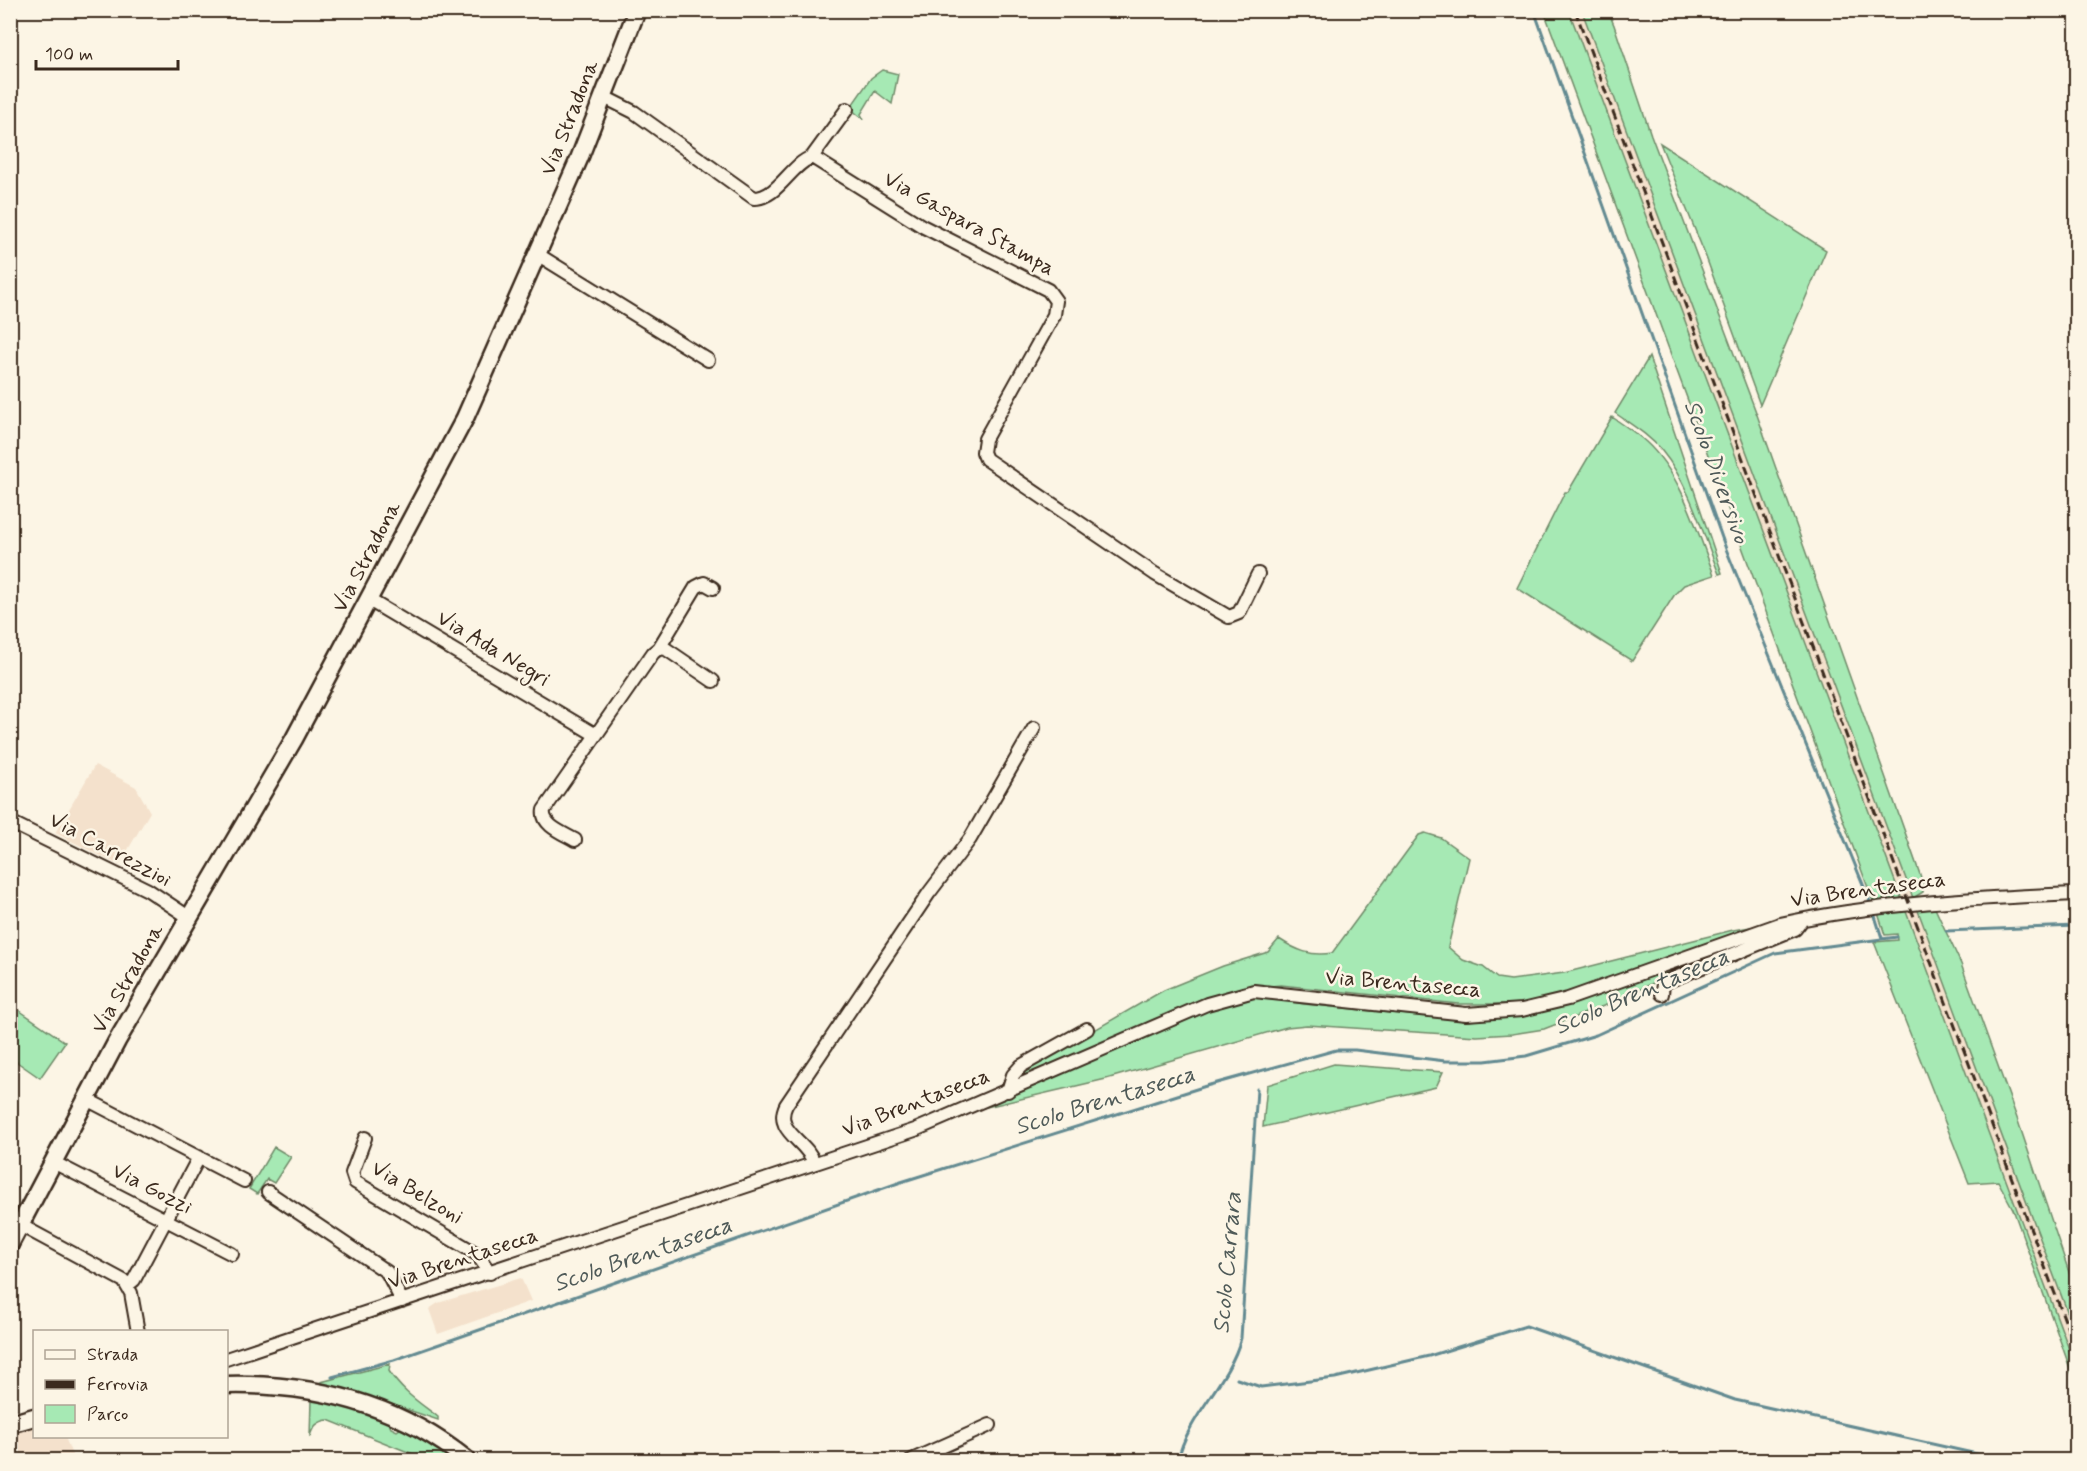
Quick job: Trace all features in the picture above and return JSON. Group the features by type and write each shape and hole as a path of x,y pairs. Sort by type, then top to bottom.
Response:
{"main road":[{"name":"Via Stradona","path":"10,1244 86,1099 284,757 465,418 604,97 637,10"},
{"path":"228,1385 279,1386 354,1400 391,1413 422,1429 467,1461"},
{"path":"10,1424 33,1417"}],"street":[{"path":"604,97 634,112 754,198 767,195 801,161 812,157 847,109"},
{"name":"Via Gaspara Stampa","path":"812,157 922,226 1039,285 1054,296 1054,315 985,439 983,452 992,464 1155,574 1184,589 1221,613 1233,617 1246,600 1258,574"},
{"path":"537,254 708,360"},
{"path":"575,840 546,822 543,816 544,810 658,648 696,587 704,583 713,588"},
{"name":"Via Ada Negri","path":"369,600 596,735"},
{"path":"658,648 681,659 713,681"},
{"path":"814,1163 807,1148 785,1128 782,1120 786,1105 929,892 963,849 1034,728"},
{"name":"Via Carrezzioi","path":"10,822 148,890 190,918"},
{"name":"Via Brentasecca","path":"228,1358 915,1130 1162,1022 1234,995 1254,992 1451,1013 1522,1010 1542,1006 1780,924 1803,919 1882,907 1966,898 2076,894"},
{"path":"1662,994 1663,983 1795,929 1803,919"},
{"path":"1008,1091 1013,1075 1021,1066 1087,1029"},
{"path":"86,1099 244,1181"},
{"name":"Via Belzoni","path":"365,1138 352,1173 355,1182 477,1254 490,1273"},
{"path":"128,1286 134,1280 199,1157"},
{"name":"Via Gozzi","path":"53,1161 232,1254"},
{"path":"268,1192 387,1272 402,1301"},
{"path":"20,1225 116,1275 128,1286 138,1330"},
{"path":"912,1461 990,1425"}],"shaded area":[{"path":"1569,11 1582,11 2076,1335 2076,1368"},
{"path":"95,765 136,787 150,812 119,865 55,833"},
{"path":"521,1278 531,1301 438,1334 429,1309 438,1303"},
{"path":"33,1422 33,1438 65,1438 74,1460 11,1460 11,1429"}],"green space":[{"path":"1544,11 1569,11 1902,900 1874,904"},
{"path":"1582,11 1608,11 1614,25 1651,135 1756,412 1923,883 1923,892 1913,898"},
{"path":"882,70 898,74 892,104 875,91 861,114 864,120 850,108 871,78"},
{"path":"1660,143 1826,250 1760,405 1706,257"},
{"path":"1649,357 1722,573 1719,574 1695,510 1672,464 1652,440 1615,413"},
{"path":"1612,417 1634,432 1659,455 1687,504 1714,575 1684,585 1675,594 1632,661 1517,588 1565,492 1568,492"},
{"path":"1425,833 1441,838 1469,858 1448,947 1463,960 1483,967 1497,978 1511,980 1564,973 1733,930 1762,925 1571,993 1521,1004 1458,1004 1281,985 1240,989 1186,1006 1017,1082 1017,1077 1025,1070 1164,990 1223,966 1268,952 1279,939 1304,952 1332,953 1419,835"},
{"path":"1934,906 1961,964 2018,1121 2076,1293 2076,1335 1917,908"},
{"path":"1905,909 2076,1368 2076,1385 2013,1209 1998,1181 1969,1183 1874,942 1898,940 1897,934 1885,935 1878,913"},
{"path":"1766,935 1659,980 1619,1000 1544,1029 1477,1036 1307,1025 1287,1027 1106,1079 978,1109 1213,1006 1252,995 1304,1004 1468,1021 1533,1014 1565,1006"},
{"path":"10,1004 65,1042 40,1078 14,1060 11,1065"},
{"path":"1334,1064 1443,1072 1436,1087 1263,1127 1267,1085"},
{"path":"274,1147 291,1157 274,1183 267,1179 257,1194 249,1189"},
{"path":"390,1364 389,1371 399,1385 438,1417 438,1420 373,1398 326,1387 321,1382"},
{"path":"319,1397 386,1417 391,1428 397,1431 404,1426 459,1460 428,1460 328,1420 316,1425 310,1437 311,1399"}],"waterway":[{"name":"Scolo Diversivo","path":"1534,10 1726,549 1871,904"},
{"name":"Scolo Diversivo","path":"1874,913 1882,938"},
{"name":"Scolo Brentasecca","path":"1946,931 2076,926"},
{"name":"Scolo Brentasecca","path":"332,1377 394,1360 901,1182 1206,1086 1336,1050 1355,1050 1445,1061 1485,1061 1526,1056 1596,1035 1775,953 1897,937"},
{"name":"Scolo Carrara","path":"1178,1460 1190,1428 1228,1370 1241,1338 1257,1089"},
{"path":"1237,1379 1261,1387 1335,1378 1429,1356 1526,1326 1735,1400 2004,1460"}],"railway":[{"path":"1575,10 2076,1350"}]}
